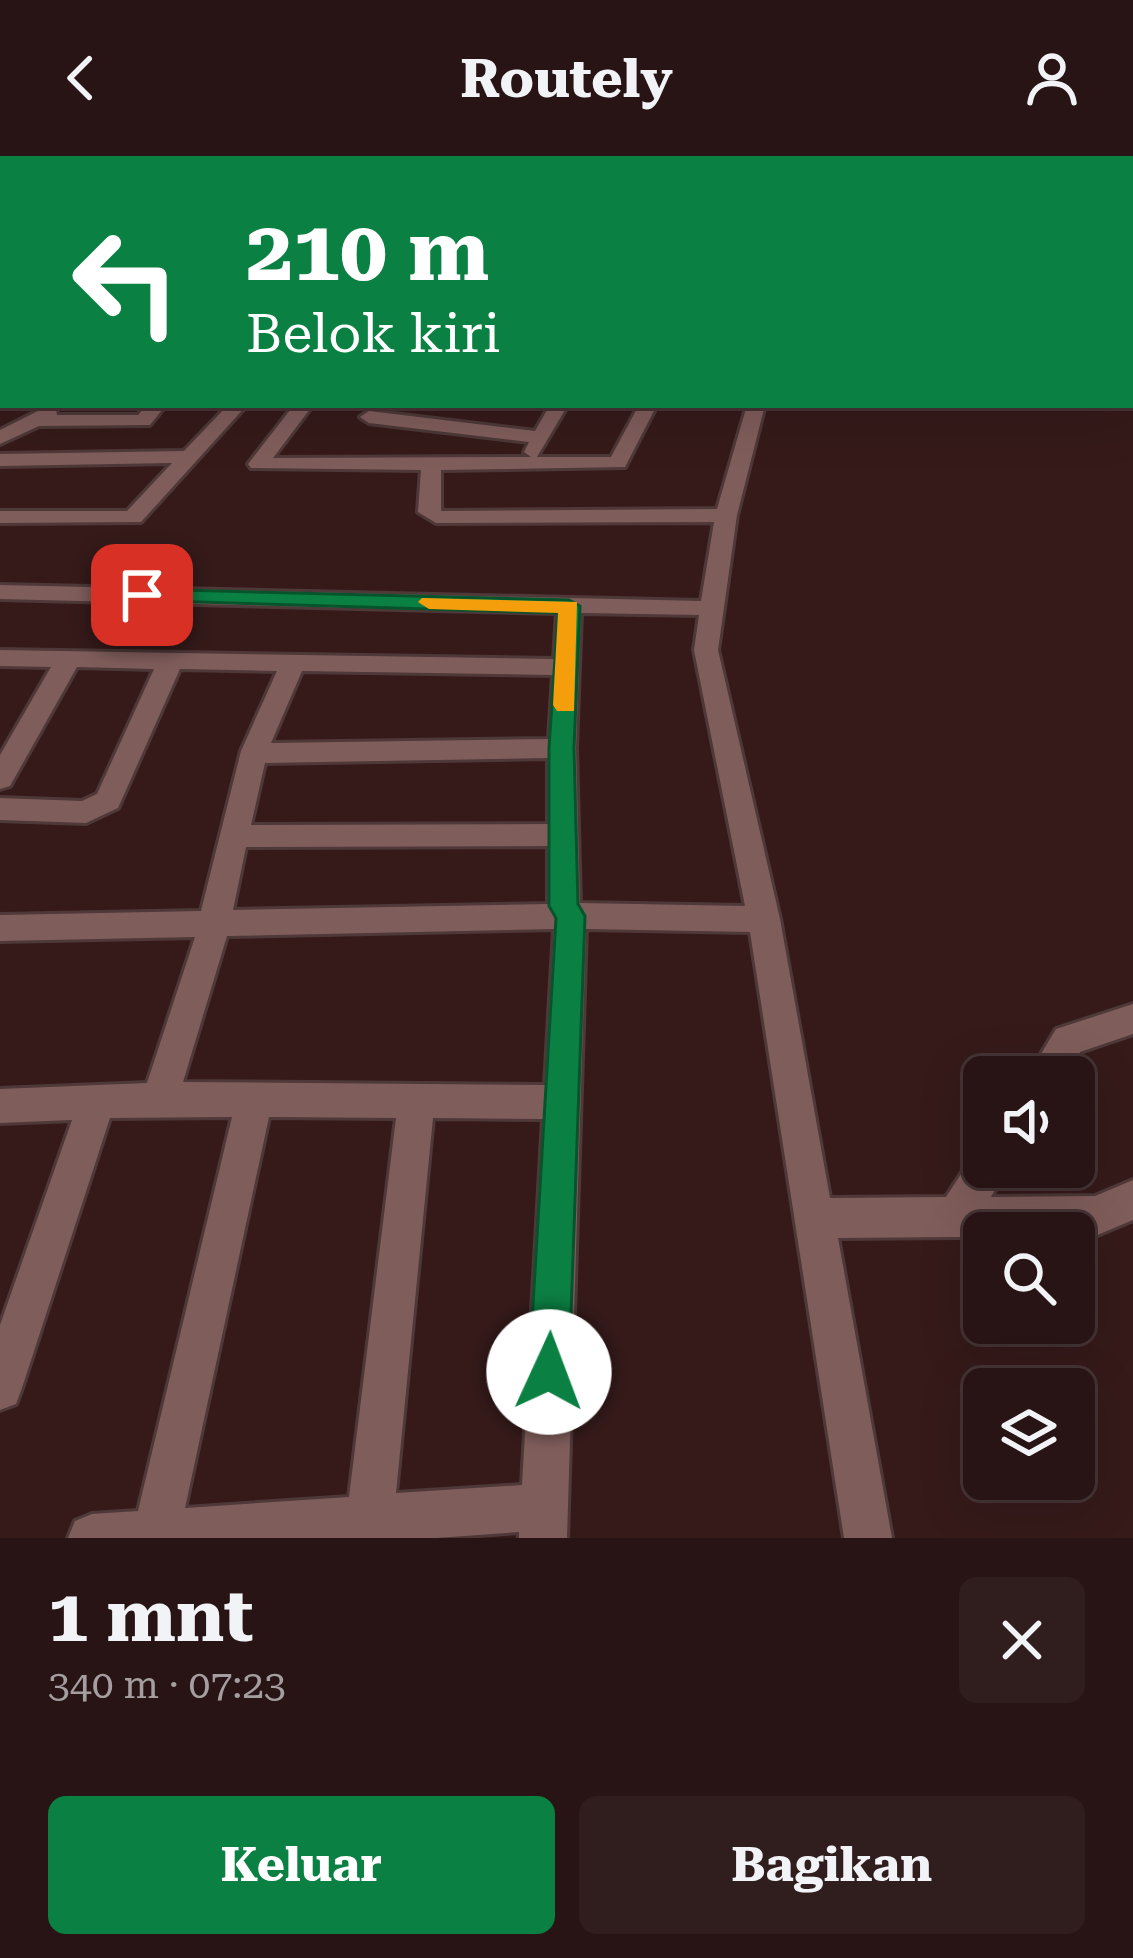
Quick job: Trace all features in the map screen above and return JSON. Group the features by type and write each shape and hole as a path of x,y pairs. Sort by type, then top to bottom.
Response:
{"street":[{"path":"0,438 59,408"},
{"path":"35,420 143,421 154,408"},
{"path":"0,517 133,518 235,408"},
{"path":"302,408 257,463 359,434 542,438"},
{"path":"528,462 557,408"},
{"path":"359,434 431,465 618,463 647,408"},
{"path":"755,408 726,515 708,608 706,650 764,919 868,1538"},
{"path":"0,460 189,458"},
{"path":"431,465 429,512 436,517 726,515"},
{"path":"0,592 708,608"},
{"path":"92,1538 370,1519 544,1522 559,1102 571,916 564,906 562,748 569,606"},
{"path":"0,658 568,667"},
{"path":"0,779 68,660"},
{"path":"0,809 86,812 108,802 170,662"},
{"path":"160,1099 214,926 233,836 278,684 295,662"},
{"path":"258,753 562,748"},
{"path":"233,836 563,835"},
{"path":"0,928 571,916 764,919"},
{"path":"1058,1056 1068,1040 1133,1018"},
{"path":"0,1106 160,1099 559,1102"},
{"path":"156,1534 254,1100"},
{"path":"370,1519 416,1101"},
{"path":"0,1388 97,1102"},
{"path":"954,1220 975,1188"},
{"path":"812,1218 1095,1216 1133,1200"}],"slow traffic":[{"path":"429,602 569,606 565,705"}],"route":[{"path":"142,595 569,606 562,748 564,906 571,916 549,1372"}]}
